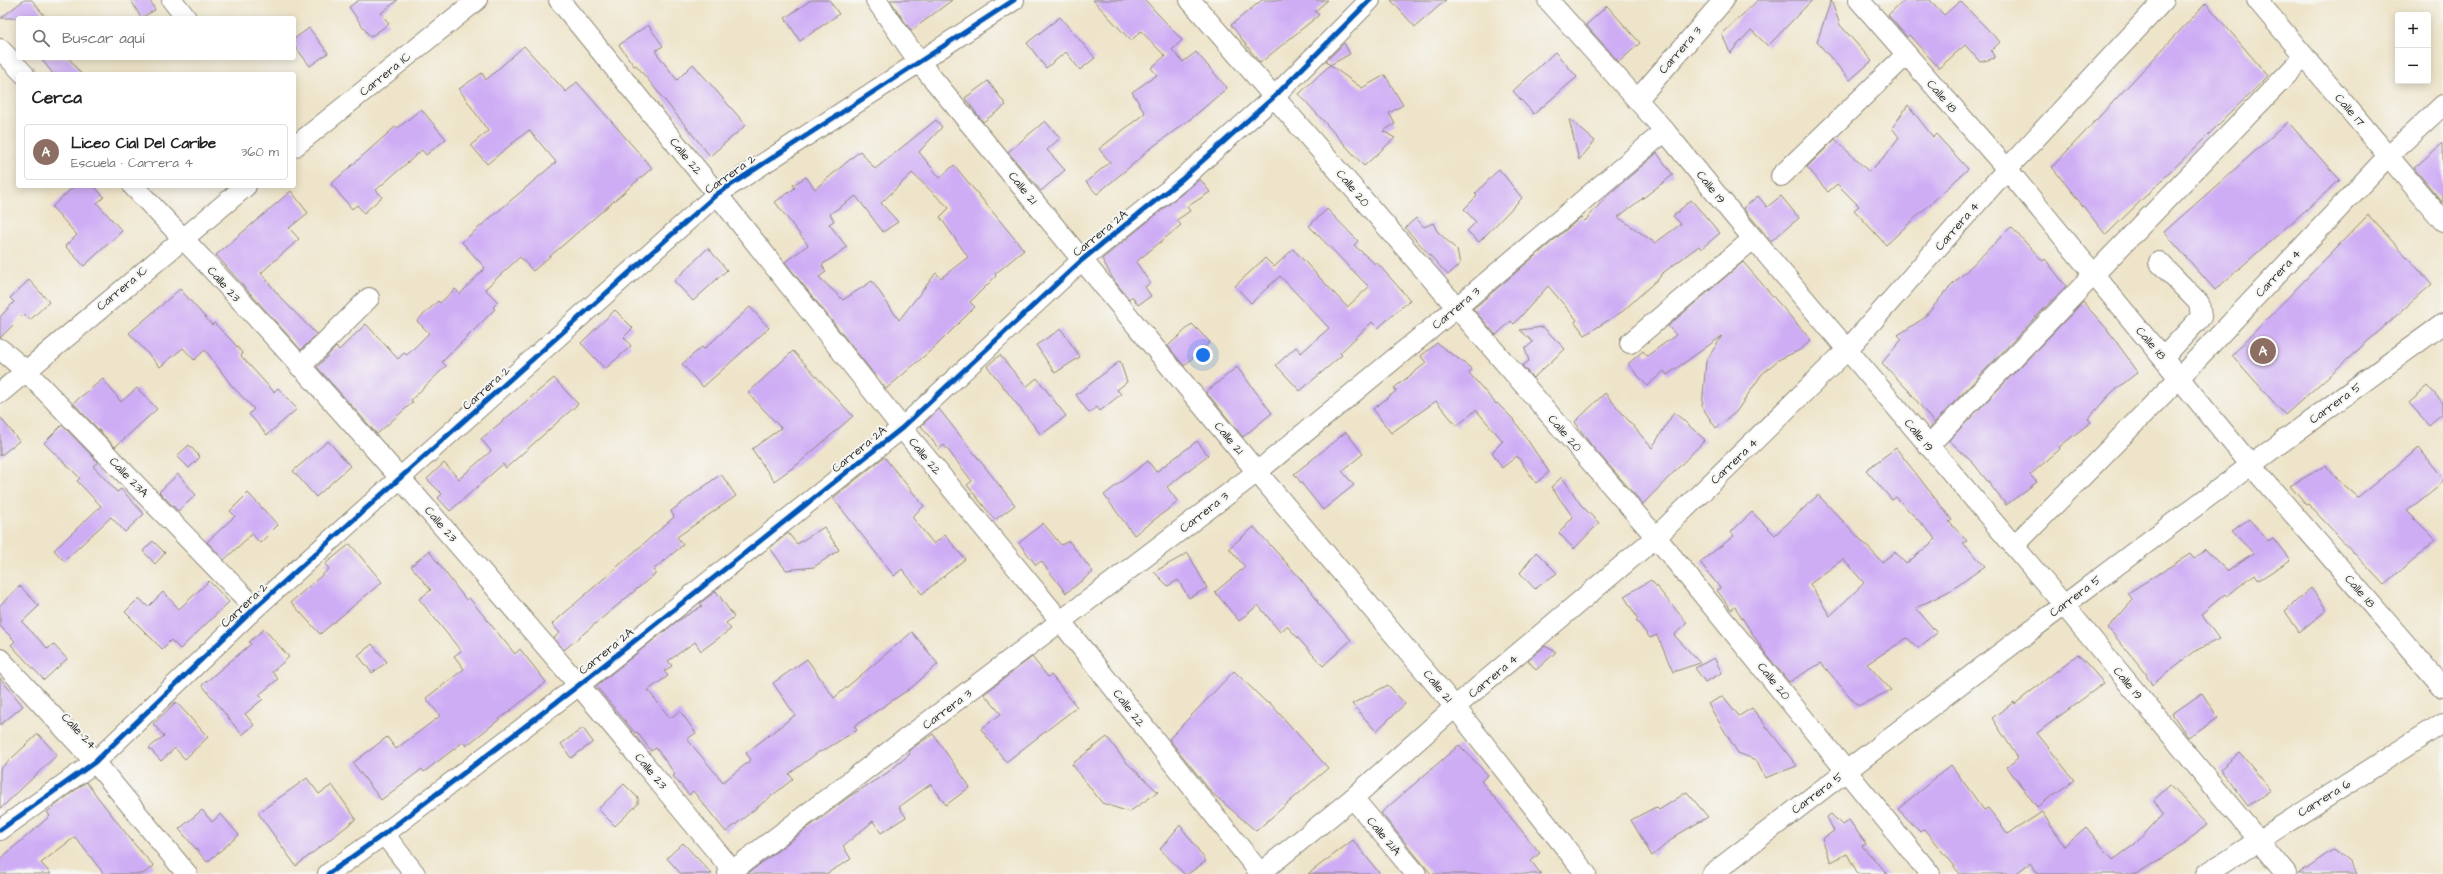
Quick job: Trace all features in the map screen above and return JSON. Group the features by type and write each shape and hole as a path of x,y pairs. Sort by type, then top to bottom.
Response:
{"street":[{"path":"172,0 184,16"},
{"name":"Carrera 1C","path":"296,145 477,0"},
{"name":"Calle 22","path":"559,0 717,194 902,428 1062,623 1260,874"},
{"name":"Calle 21","path":"876,0 919,62 1257,472 1455,708 1586,874"},
{"name":"Carrera 2","path":"0,830 95,762 255,608 717,194 1014,0"},
{"name":"Calle 20","path":"1192,0 1456,308 1656,537 1847,770 1930,874"},
{"name":"Carrera 2A","path":"328,874 384,834 579,685 902,428 1082,260 1181,180 1275,96 1370,0"},
{"name":"Calle 19","path":"1548,0 1665,131 1753,239 1848,349 1928,446 2063,604 2286,874"},
{"name":"Carrera 3","path":"1636,100 1724,0"},
{"name":"Calle 18","path":"1858,0 2007,169 2093,276 2180,377 2250,464 2443,687"},
{"name":"Carrera 4","path":"1260,874 1353,798 1455,708 1656,537 1848,349 2007,169 2164,0"},
{"name":"Calle 17","path":"2257,0 2443,221"},
{"path":"0,49 22,72"},
{"path":"1782,176 1906,55"},
{"path":"1928,446 2304,57"},
{"name":"Carrera 4","path":"2014,546 2180,377 2389,155 2443,105"},
{"name":"Carrera 3","path":"732,873 1062,623 1257,472 1456,308 1665,131"},
{"name":"Calle 23","path":"135,188 182,237 401,478 579,685 732,873"},
{"name":"Carrera 1C","path":"0,393 182,237 243,188"},
{"path":"1630,343 1753,239"},
{"path":"2159,262 2199,303 2201,317 2163,358"},
{"path":"300,367 369,298"},
{"name":"Carrera 5","path":"1712,874 2063,604 2250,464 2443,324"},
{"name":"Calle 23A","path":"0,349 25,370 255,608"},
{"name":"Calle 24","path":"0,659 95,762 187,874"},
{"name":"Carrera 6","path":"2206,874 2443,723"},
{"name":"Calle 21A","path":"1353,798 1416,874"},
{"path":"384,834 415,874"}],"building":[{"path":"24,0 32,0 44,16 16,16 16,18 1,18"},
{"path":"131,0 150,0 155,10 144,16 140,16"},
{"path":"359,0 398,0 381,13 389,24 370,37 349,7"},
{"path":"811,0 829,0 839,14 800,41 785,18"},
{"path":"890,0 952,0 911,31"},
{"path":"1093,0 1145,0 1182,40 1172,50 1183,62 1196,52 1227,88 1193,117 1143,154 1144,155 1097,194 1086,182 1110,162 1099,149 1145,113 1132,92 1157,75 1151,68 1165,56 1141,31 1131,41"},
{"path":"1262,0 1328,0 1315,11 1319,15 1260,63 1231,25"},
{"path":"1391,0 1446,0 1415,27"},
{"path":"1758,0 1812,0 1768,46 1751,30 1730,53 1722,34"},
{"path":"1831,0 1840,25 1872,61 1850,80 1817,42"},
{"path":"1904,0 1930,0 1944,15 1960,1 2000,42 1991,51 1995,58 1980,62 1965,45 1939,68 1909,35 1907,37 1888,15"},
{"path":"2206,3 2268,76 2106,235 2052,167"},
{"path":"1607,6 1640,43 1619,62 1586,25"},
{"path":"1060,17 1095,58 1080,70 1066,52 1046,68 1027,43"},
{"path":"648,25 663,46 655,51 677,80 693,64 746,125 710,156 636,65 634,66 619,45"},
{"path":"309,28 328,53 310,66 296,48 296,38"},
{"path":"1344,43 1350,54 1330,65 1326,61"},
{"path":"524,46 566,92 577,82 652,168 533,271 520,257 485,289 498,302 493,307 495,309 442,362 446,366 411,400 413,402 377,434 317,367 336,347 339,350 366,324 398,359 404,353 407,355 429,333 417,321 438,301 440,303 455,289 460,294 485,268 462,242 556,162 529,130 487,164 471,145 488,131 459,89 482,73 486,80"},
{"path":"1555,52 1577,77 1534,114 1513,91"},
{"path":"42,60 70,60 80,72 52,72"},
{"path":"1330,65 1362,88 1385,75 1403,105 1389,113 1395,124 1383,131 1395,138 1364,166 1299,94"},
{"path":"988,81 1006,105 983,122 965,98"},
{"path":"1908,105 1933,137 1936,134 1968,169 1886,245 1854,210 1859,206 1837,184 1828,192 1807,167 1835,139 1869,172 1886,155 1899,137 1892,128"},
{"path":"421,109 446,139 426,155 422,150 376,190 382,197 364,213 357,205 352,209 331,184 396,126 398,128"},
{"path":"1569,119 1595,141 1579,160"},
{"path":"936,120 942,127 919,152 940,178 954,165 1024,250 995,274 996,276 970,302 975,307 937,345 886,389 785,262 808,245 775,202 795,188 793,185 806,177 815,189 860,151 875,169","holes":["912,173 949,208 940,217 968,257 941,278 936,273 899,320 872,281 843,300 819,277 826,272 822,265 847,247 829,224 834,221 830,214 856,196 883,232 898,222 881,203"]},
{"path":"1045,121 1060,138 1047,150 1065,170 1041,191 1008,152"},
{"path":"2288,122 2340,180 2215,290 2164,232"},
{"path":"2443,143 2443,203 2414,168"},
{"path":"1657,153 1673,175 1618,217 1655,243 1681,224 1673,216 1691,200 1720,233 1701,249 1699,246 1660,275 1661,276 1623,311 1585,335 1575,322 1577,320 1548,286 1514,324 1511,321 1496,335 1473,309 1581,217 1585,221 1607,196"},
{"path":"1499,169 1522,198 1479,242 1467,231 1476,222 1464,209 1477,196 1475,194"},
{"path":"1200,179 1210,192 1187,207 1190,211 1177,220 1181,225 1136,262 1150,283 1145,287 1151,296 1138,305 1132,296 1129,299 1113,279 1102,259"},
{"path":"72,188 96,188 104,197 97,203 122,231 84,266 65,246 77,235 52,207"},
{"path":"291,191 308,213 289,228 299,239 261,273 281,298 316,334 318,333 301,350 216,255"},
{"path":"1758,196 1767,207 1781,196 1799,218 1771,241 1743,208"},
{"path":"1327,209 1358,241 1354,245 1375,264 1377,263 1410,300 1378,328 1372,322 1340,353 1342,355 1300,391 1276,365 1296,347 1301,353 1329,328 1280,276 1251,303 1235,286 1265,258 1274,267 1293,249 1347,307 1369,287 1309,226"},
{"path":"2368,215 2432,284 2285,415 2232,355"},
{"path":"1416,218 1424,227 1433,223 1437,231 1457,250 1460,264 1448,275 1405,228"},
{"path":"2011,227 2043,261 2045,259 2066,286 1934,423 1909,391 1882,363 1902,339 1898,335 1924,318 1947,290"},
{"path":"708,248 727,270 693,301 674,281"},
{"path":"1743,262 1811,340 1800,350 1778,360 1762,374 1736,412 1716,428 1702,407 1706,361 1722,336 1667,375 1664,371 1647,386 1628,364 1643,351 1647,356 1676,335 1668,326"},
{"path":"29,280 49,302 30,320 24,314 0,338 0,317 14,302 10,298"},
{"path":"180,289 212,325 214,323 233,342 243,354 241,356 274,392 278,388 297,409 267,435 249,414 254,409 232,386 205,350 194,360 183,348 160,367 129,333"},
{"path":"2083,302 2107,329 2138,372 2110,394 2088,419 2091,422 2059,447 2060,449 2030,475 2037,482 2006,505 1974,464 1949,440"},
{"path":"750,307 769,328 703,387 682,364 702,347 704,349"},
{"path":"615,310 633,328 624,337 631,346 605,369 581,343"},
{"path":"1192,324 1210,342 1184,366 1168,346"},
{"path":"1543,327 1565,349 1533,378 1522,366 1529,361 1525,349 1533,342 1520,330"},
{"path":"1061,329 1080,357 1055,373 1036,345"},
{"path":"1437,343 1472,369 1469,373 1496,404 1497,403 1514,420 1549,472 1536,483 1517,456 1502,468 1492,452 1503,441 1476,410 1457,426 1436,401 1391,433 1373,409 1396,391 1394,388 1426,363 1421,356"},
{"path":"793,351 853,416 798,464 774,481 752,449 781,428 748,393"},
{"path":"1000,355 1026,387 1037,378 1066,416 1041,435 987,366"},
{"path":"1120,361 1127,382 1117,390 1121,394 1100,411 1097,407 1089,413 1076,395"},
{"path":"1237,367 1272,413 1243,437 1206,392"},
{"path":"554,378 578,404 506,468 503,464 450,511 438,498 442,494 427,479 444,463 459,479 491,451 481,439"},
{"path":"103,379 121,402 137,388 157,409 115,447 73,403"},
{"path":"2428,386 2443,403 2443,413 2429,425 2409,403"},
{"path":"1605,393 1652,448 1674,412 1705,440 1643,504 1591,445 1575,422"},
{"path":"939,409 1015,505 995,520 967,485 972,481 944,445 939,449 921,426"},
{"path":"0,417 19,441 0,456"},
{"path":"62,425 98,462 93,466 117,492 121,489 144,514 125,532 111,517 64,561 54,550 101,506 77,481 80,478 44,443"},
{"path":"1346,432 1363,454 1342,471 1354,485 1323,510 1294,474"},
{"path":"328,441 350,466 316,497 293,471"},
{"path":"1197,441 1208,455 1167,487 1178,502 1134,535 1104,495 1148,461 1156,472"},
{"path":"189,445 200,457 189,468 177,456"},
{"path":"1896,448 1952,520 1949,522 1967,541 1963,543 1985,566 1953,589 1916,608 1937,633 1918,648 1907,638 1867,664 1891,690 1858,706 1821,663 1789,682 1765,653 1735,607 1731,610 1717,590 1720,588 1700,562 1734,536 1731,532 1752,512 1775,535 1818,495 1882,562 1895,552 1906,564 1936,539 1896,497 1892,500 1866,470","holes":["1843,559 1864,583 1830,616 1810,584"]},
{"path":"2419,448 2443,478 2443,482 2407,511 2436,540 2384,585 2308,504 2306,505 2290,486 2326,465 2336,478 2358,497"},
{"path":"884,457 924,506 912,517 934,544 945,535 965,559 922,594 902,569 894,576 833,498"},
{"path":"178,474 196,495 178,511 159,492"},
{"path":"721,474 736,496 677,537 683,545 653,570 656,573 564,650 554,638 560,633 552,624 674,517 671,511"},
{"path":"1562,477 1581,505 1599,523 1574,549 1559,533 1573,517 1551,487"},
{"path":"248,493 278,525 260,543 252,534 224,560 207,542 235,516 230,511"},
{"path":"2249,519 2268,541 2273,538 2290,560 2259,580 2255,574 2227,596 2225,594 2201,614 2219,639 2193,652 2152,685 2145,672 2108,628 2133,600 2128,593 2190,554 2194,559 2205,549 2227,571 2253,553 2232,531"},
{"path":"1043,523 1061,545 1069,541 1093,572 1066,593 1041,561 1036,565 1019,543"},
{"path":"824,527 839,550 814,567 786,570 770,548 788,533 797,544"},
{"path":"1254,527 1299,577 1318,601 1317,602 1351,640 1323,666 1287,626 1280,632 1258,605 1239,621 1215,592 1245,567 1229,548"},
{"path":"153,541 165,553 155,564 143,551"},
{"path":"350,544 382,582 320,634 291,602 329,569 325,564"},
{"path":"429,551 466,600 469,598 515,654 520,649 546,682 466,746 463,742 424,772 422,769 381,800 353,763 387,737 396,749 440,716 426,698 464,669 454,656 461,651 419,599 431,590 411,566"},
{"path":"1536,552 1557,573 1535,589 1520,573"},
{"path":"1188,553 1207,588 1189,598 1178,580 1168,586 1154,572"},
{"path":"1651,580 1687,623 1674,635 1700,663 1673,672 1657,635 1650,638 1636,620 1638,619 1624,596"},
{"path":"209,581 229,602 180,649 171,640 162,649 125,612 139,598 148,607 163,592 179,609"},
{"path":"20,586 39,606 22,622 48,649 53,644 67,659 44,680 11,645 15,641 0,626 0,605"},
{"path":"2311,588 2327,610 2299,632 2285,611"},
{"path":"716,591 734,617 726,623 731,629 701,651 695,642 668,661 672,666 664,671 668,676 648,690 670,718 680,711 696,733 687,739 723,782 751,760 746,753 795,715 773,683 807,659 834,698 912,632 938,664 911,688 854,726 857,730 821,752 820,751 789,774 793,779 726,832 693,791 689,795 673,776 675,774 656,748 651,751 637,732 635,733 596,686 676,622 702,606 700,603"},
{"path":"264,629 289,657 272,672 278,679 259,695 263,699 245,714 254,725 242,735 202,685 251,644 249,642"},
{"path":"372,644 387,662 372,673 358,655"},
{"path":"1545,646 1556,652 1536,670 1528,660"},
{"path":"2078,654 2104,683 2037,733 2074,780 2037,807 2007,767 2018,758 1992,718 2014,702 2015,704"},
{"path":"1032,657 1048,677 1051,675 1077,707 1006,762 981,729 1001,714 984,694"},
{"path":"1714,658 1722,673 1705,682 1695,668"},
{"path":"1234,671 1267,703 1269,702 1328,768 1256,831 1212,793 1169,739"},
{"path":"0,678 23,706 0,725"},
{"path":"1388,685 1405,704 1376,731 1352,704"},
{"path":"2202,693 2218,718 2188,737 2172,714"},
{"path":"1723,696 1739,716 1752,708 1797,766 1765,778 1756,760 1738,753 1708,704"},
{"path":"176,702 208,737 185,759 175,748 161,761 149,748 164,736 153,724"},
{"path":"583,728 593,742 571,758 561,744"},
{"path":"38,734 57,755 0,809 0,769"},
{"path":"933,734 970,787 946,805 931,784 899,807 906,817 881,833 873,821 843,846 851,859 826,874 747,874 850,796 887,773 910,754 908,751"},
{"path":"1107,737 1126,762 1158,792 1129,812 1102,803 1072,764"},
{"path":"1459,745 1488,775 1481,781 1540,853 1531,861 1541,874 1431,874 1381,813"},
{"path":"2240,753 2271,790 2248,806 2220,769"},
{"path":"1951,765 1984,810 1988,808 2008,834 2042,812 2064,846 2086,827 2113,860 2135,844 2163,814 2154,800 2170,785 2207,824 2186,843 2136,874 2038,874 2030,863 2015,874 1960,874 1924,829 1920,832 1898,809"},
{"path":"307,778 319,794 332,785 356,819 296,866 258,813"},
{"path":"86,782 135,845 154,866 143,874 104,874 75,837 41,863 51,874 0,874 0,859 50,816 47,812"},
{"path":"624,784 638,798 638,804 615,826 598,809"},
{"path":"1687,792 1708,817 1677,835 1652,856 1631,820 1656,807 1659,810"},
{"path":"202,810 212,822 221,814 239,835 207,862 179,829"},
{"path":"1831,814 1842,825 1849,820 1866,844 1862,846 1888,874 1858,874 1847,854 1831,862 1822,839 1834,831 1827,817"},
{"path":"1180,825 1206,861 1188,874 1184,874 1160,849"},
{"path":"1353,840 1380,874 1308,874"},
{"path":"683,843 712,874 681,874 667,858"},
{"path":"2334,849 2350,862 2357,874 2298,874"}],"cycle path":[{"path":"0,830 95,762 255,608 717,194 1014,0"},
{"path":"328,874 384,834 579,685 902,428 1082,260 1181,180 1275,96 1370,0"}],"place":[{"name":"Liceo Cial Del Caribe","path":"2263,351"}]}
